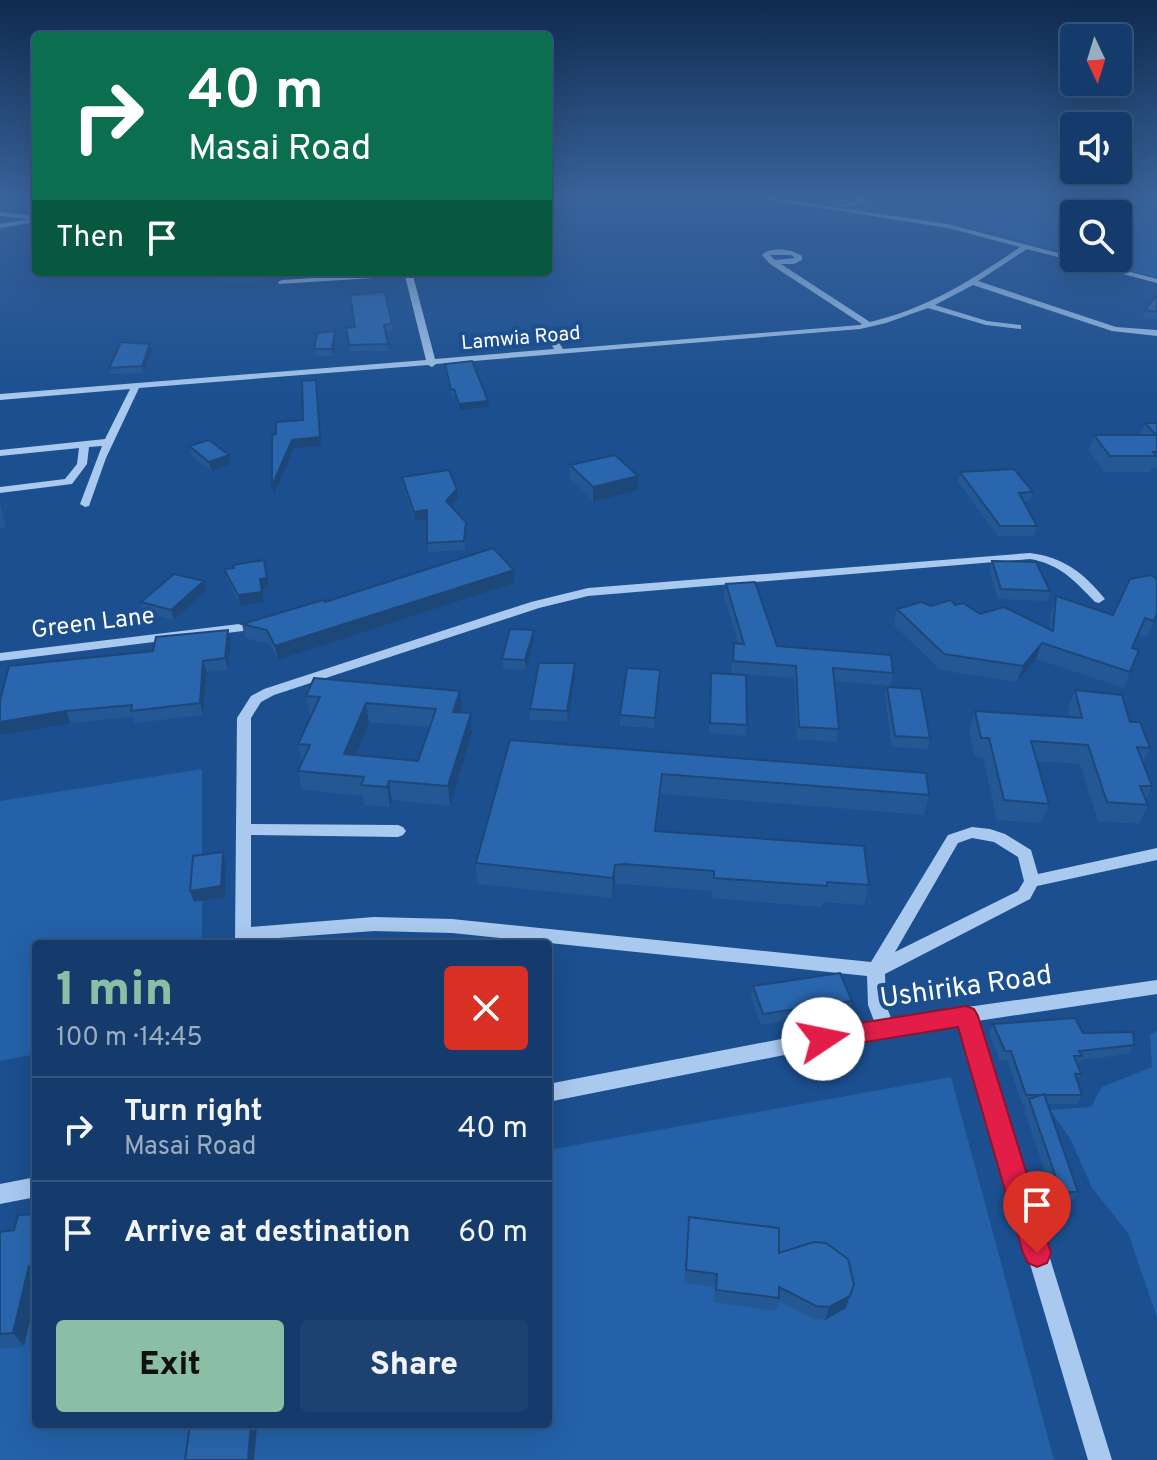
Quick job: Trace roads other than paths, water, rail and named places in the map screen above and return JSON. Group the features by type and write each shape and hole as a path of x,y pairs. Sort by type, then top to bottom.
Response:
{"street":[{"path":"776,264 869,325"},
{"name":"Lamwia Road","path":"0,397 432,364 869,325 930,306 976,283 1002,264"},
{"path":"1132,270 1157,269"},
{"path":"1123,272 1157,281"},
{"path":"282,282 366,276"},
{"path":"409,276 432,364"},
{"path":"976,283 1115,329 1157,333"},
{"path":"930,306 986,323 1018,327"},
{"path":"550,335 561,353"},
{"path":"85,504 108,442 136,386"},
{"path":"0,453 108,442"},
{"path":"0,490 68,482 82,464 84,445"},
{"path":"885,1027 877,1005 876,970 953,839 963,833 981,832 1025,854 1032,881 1024,895 876,970 452,926 374,924 243,939 246,829 244,718 256,699 269,692 562,597 629,588 1030,556 1050,558 1067,566 1099,599"},
{"name":"Green Lane","path":"0,657 239,628"},
{"path":"246,829 398,831"},
{"path":"1032,881 1157,854"},
{"name":"Ushirika Road","path":"552,1092 885,1027 1157,987"},
{"path":"966,1016 1100,1460"},
{"path":"0,1194 32,1188"}]}
